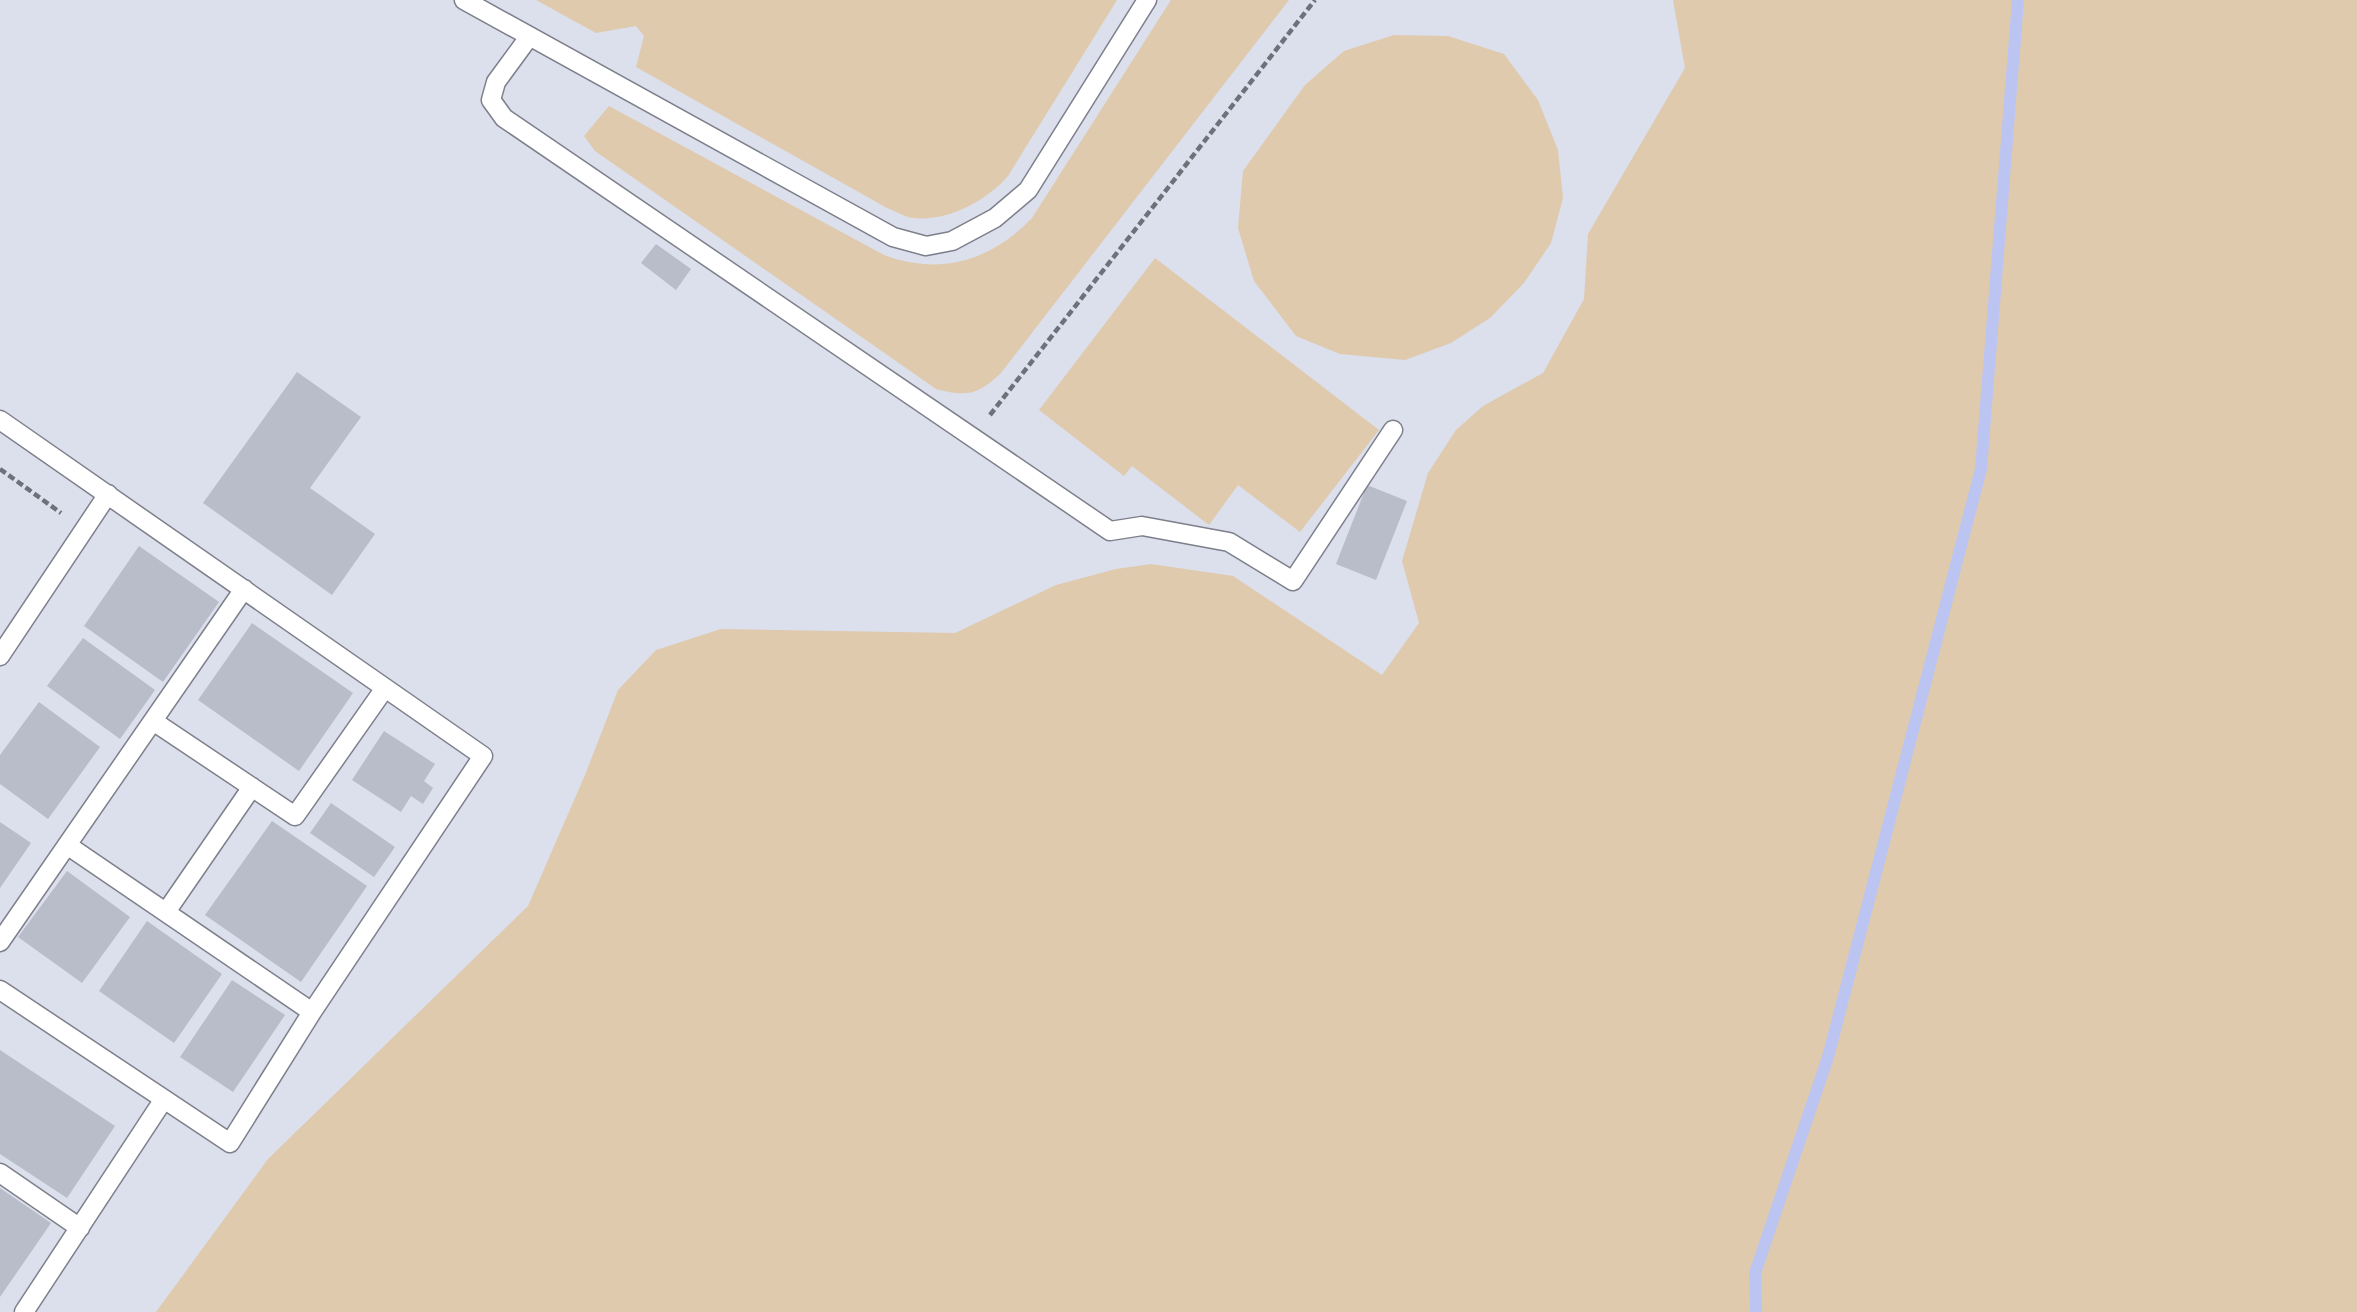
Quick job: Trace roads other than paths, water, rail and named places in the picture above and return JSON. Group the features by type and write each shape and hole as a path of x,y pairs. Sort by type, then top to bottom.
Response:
{"lane":[{"path":"464,0 893,237 926,246 951,241 995,218 1028,190 1147,0"},
{"path":"529,37 496,82 491,100 504,118 1110,531 1142,526 1229,542 1293,581 1393,430"},
{"path":"0,419 483,756 312,1012 230,1143 0,990"},
{"path":"0,656 108,494"},
{"path":"0,942 244,589"},
{"path":"153,721 295,816 386,688"},
{"path":"166,912 252,787"},
{"path":"67,845 312,1012"},
{"path":"24,1312 164,1099"},
{"path":"0,1174 80,1228"}],"waterway":[{"path":"1756,1312 1755,1273 1828,1057 1981,469 2018,0"}]}
